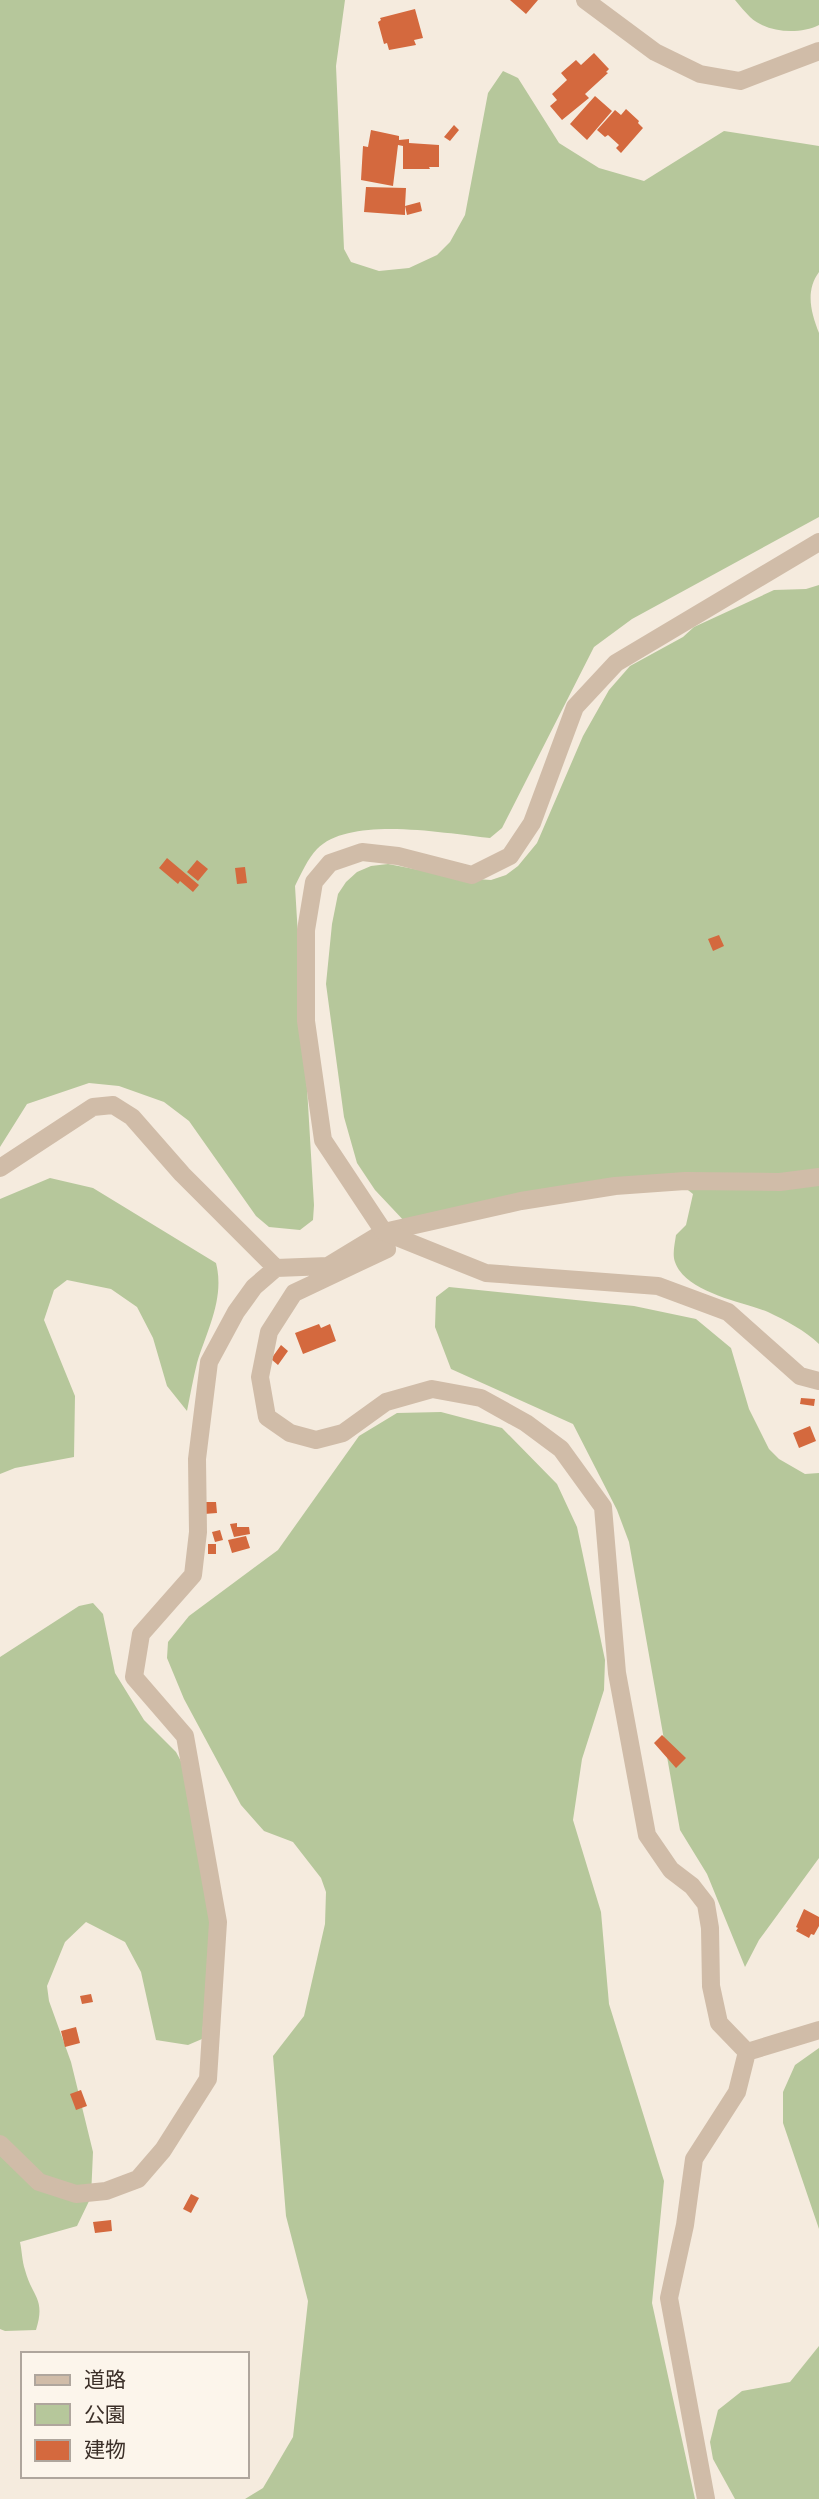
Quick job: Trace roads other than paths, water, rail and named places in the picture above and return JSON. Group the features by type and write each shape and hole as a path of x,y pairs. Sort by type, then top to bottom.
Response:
{"street":[{"path":"585,0 655,52 700,74 740,81 819,51"},
{"path":"747,2052 719,2023 711,1986 710,1928 706,1904 692,1886 671,1870 648,1835 617,1673 603,1507 561,1449 526,1423 481,1398 432,1389 386,1402 344,1433 316,1440 289,1433 267,1417 260,1377 269,1332 293,1293 387,1250 384,1232 323,1140 306,1021 306,930 314,882 330,863 362,852 398,856 472,875 510,856 532,823 575,707 616,663 819,542"},
{"path":"0,1168 93,1107 113,1104 132,1117 182,1174 276,1268"},
{"path":"0,2144 39,2182 76,2194 106,2191 138,2179 163,2150 208,2079 218,1922 185,1736 134,1677 141,1634 193,1575 198,1532 197,1458 209,1362 236,1312 254,1287 276,1268 328,1266 384,1232 521,1201 615,1186 685,1181 780,1182 819,1177"},
{"path":"384,1232 486,1273 658,1286 728,1312 800,1376 819,1381"},
{"path":"747,2052 819,2030"},
{"path":"706,2499 669,2298 685,2225 694,2159 737,2092 747,2052"}]}
